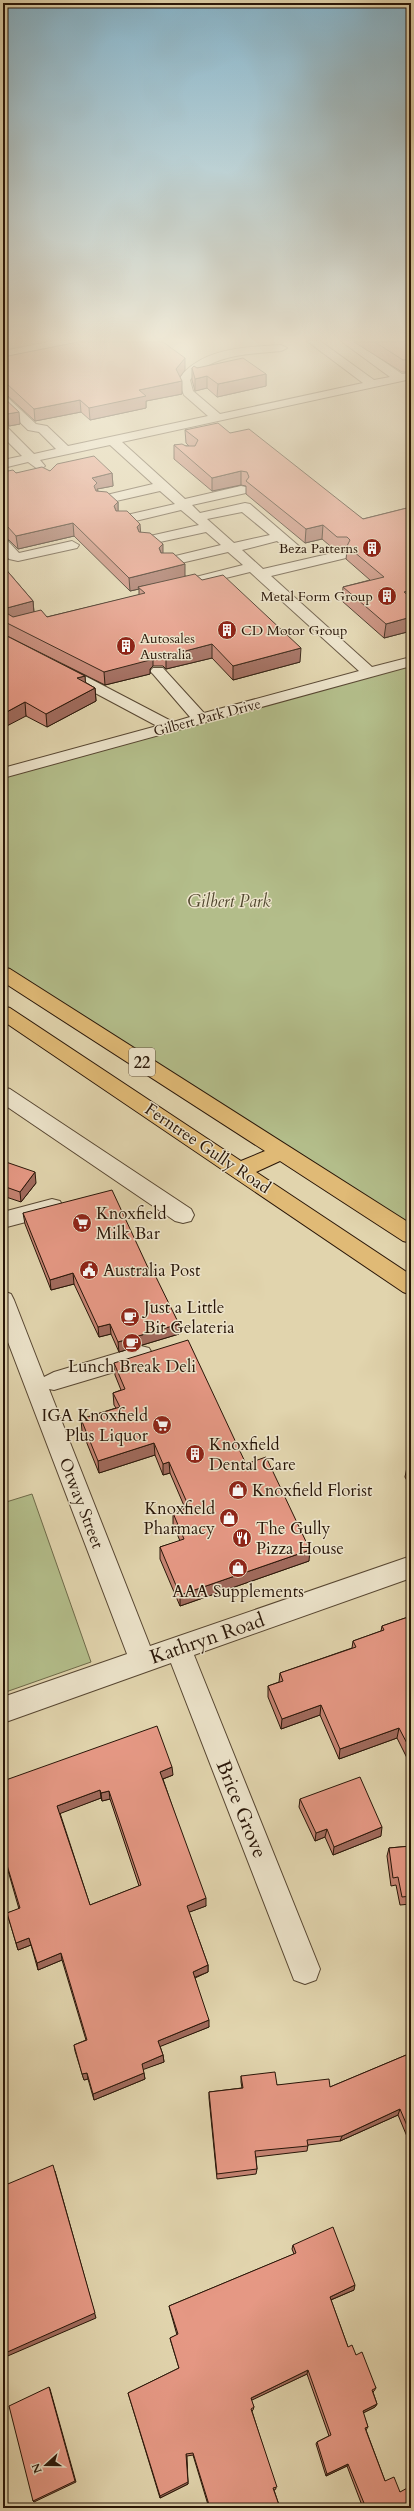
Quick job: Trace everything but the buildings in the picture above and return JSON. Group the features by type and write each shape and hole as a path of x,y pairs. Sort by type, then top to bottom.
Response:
{"main road":[{"name":"Ferntree Gully Road","path":"3,973 411,1235"},
{"name":"Ferntree Gully Road","path":"3,1012 262,1184 411,1286"},
{"path":"241,1170 282,1152"},
{"path":"262,1184 282,1152"}],"street":[{"path":"3,464 31,458"},
{"path":"32,458 48,474"},
{"path":"50,458 59,467"},
{"path":"132,458 370,673"},
{"path":"103,500 163,486"},
{"path":"123,520 189,509 245,493"},
{"path":"168,562 232,547 289,539 245,507 189,509"},
{"path":"146,541 208,527"},
{"path":"3,544 16,557 72,545"},
{"path":"161,590 341,554"},
{"path":"45,661 171,727"},
{"name":"Gilbert Park Drive","path":"3,773 411,662"},
{"path":"158,671 201,719"},
{"path":"3,1094 136,1185 183,1215"},
{"path":"112,1191 136,1185"},
{"path":"3,1220 68,1203"},
{"name":"Otway Street","path":"3,1300 143,1661"},
{"path":"54,1381 158,1350"},
{"name":"Kathryn Road","path":"3,1710 411,1567"},
{"name":"Brice Grove","path":"178,1648 306,1969"}],"green space":[{"name":"Gilbert Park","path":"411,661 411,1235 3,973 3,773"},
{"path":"32,1494 91,1662 3,1693 3,1503"}],"place":[{"name":"Beza Patterns","path":"372,548"},
{"name":"Metal Form Group","path":"387,596"},
{"name":"CD Motor Group","path":"227,630"},
{"name":"Autosales Australia","path":"126,646"},
{"name":"Knoxfield Milk Bar","path":"82,1223"},
{"name":"Australia Post","path":"89,1270"},
{"name":"Just a Little Bit Gelateria","path":"130,1317"},
{"name":"Lunch Break Deli","path":"132,1343"},
{"name":"IGA Knoxfield Plus Liquor","path":"162,1425"},
{"name":"Knoxfield Dental Care","path":"195,1454"},
{"name":"Knoxfield Florist","path":"238,1490"},
{"name":"Knoxfield Pharmacy","path":"229,1518"},
{"name":"The Gully Pizza House","path":"242,1538"},
{"name":"AAA Supplements","path":"238,1568"}]}
